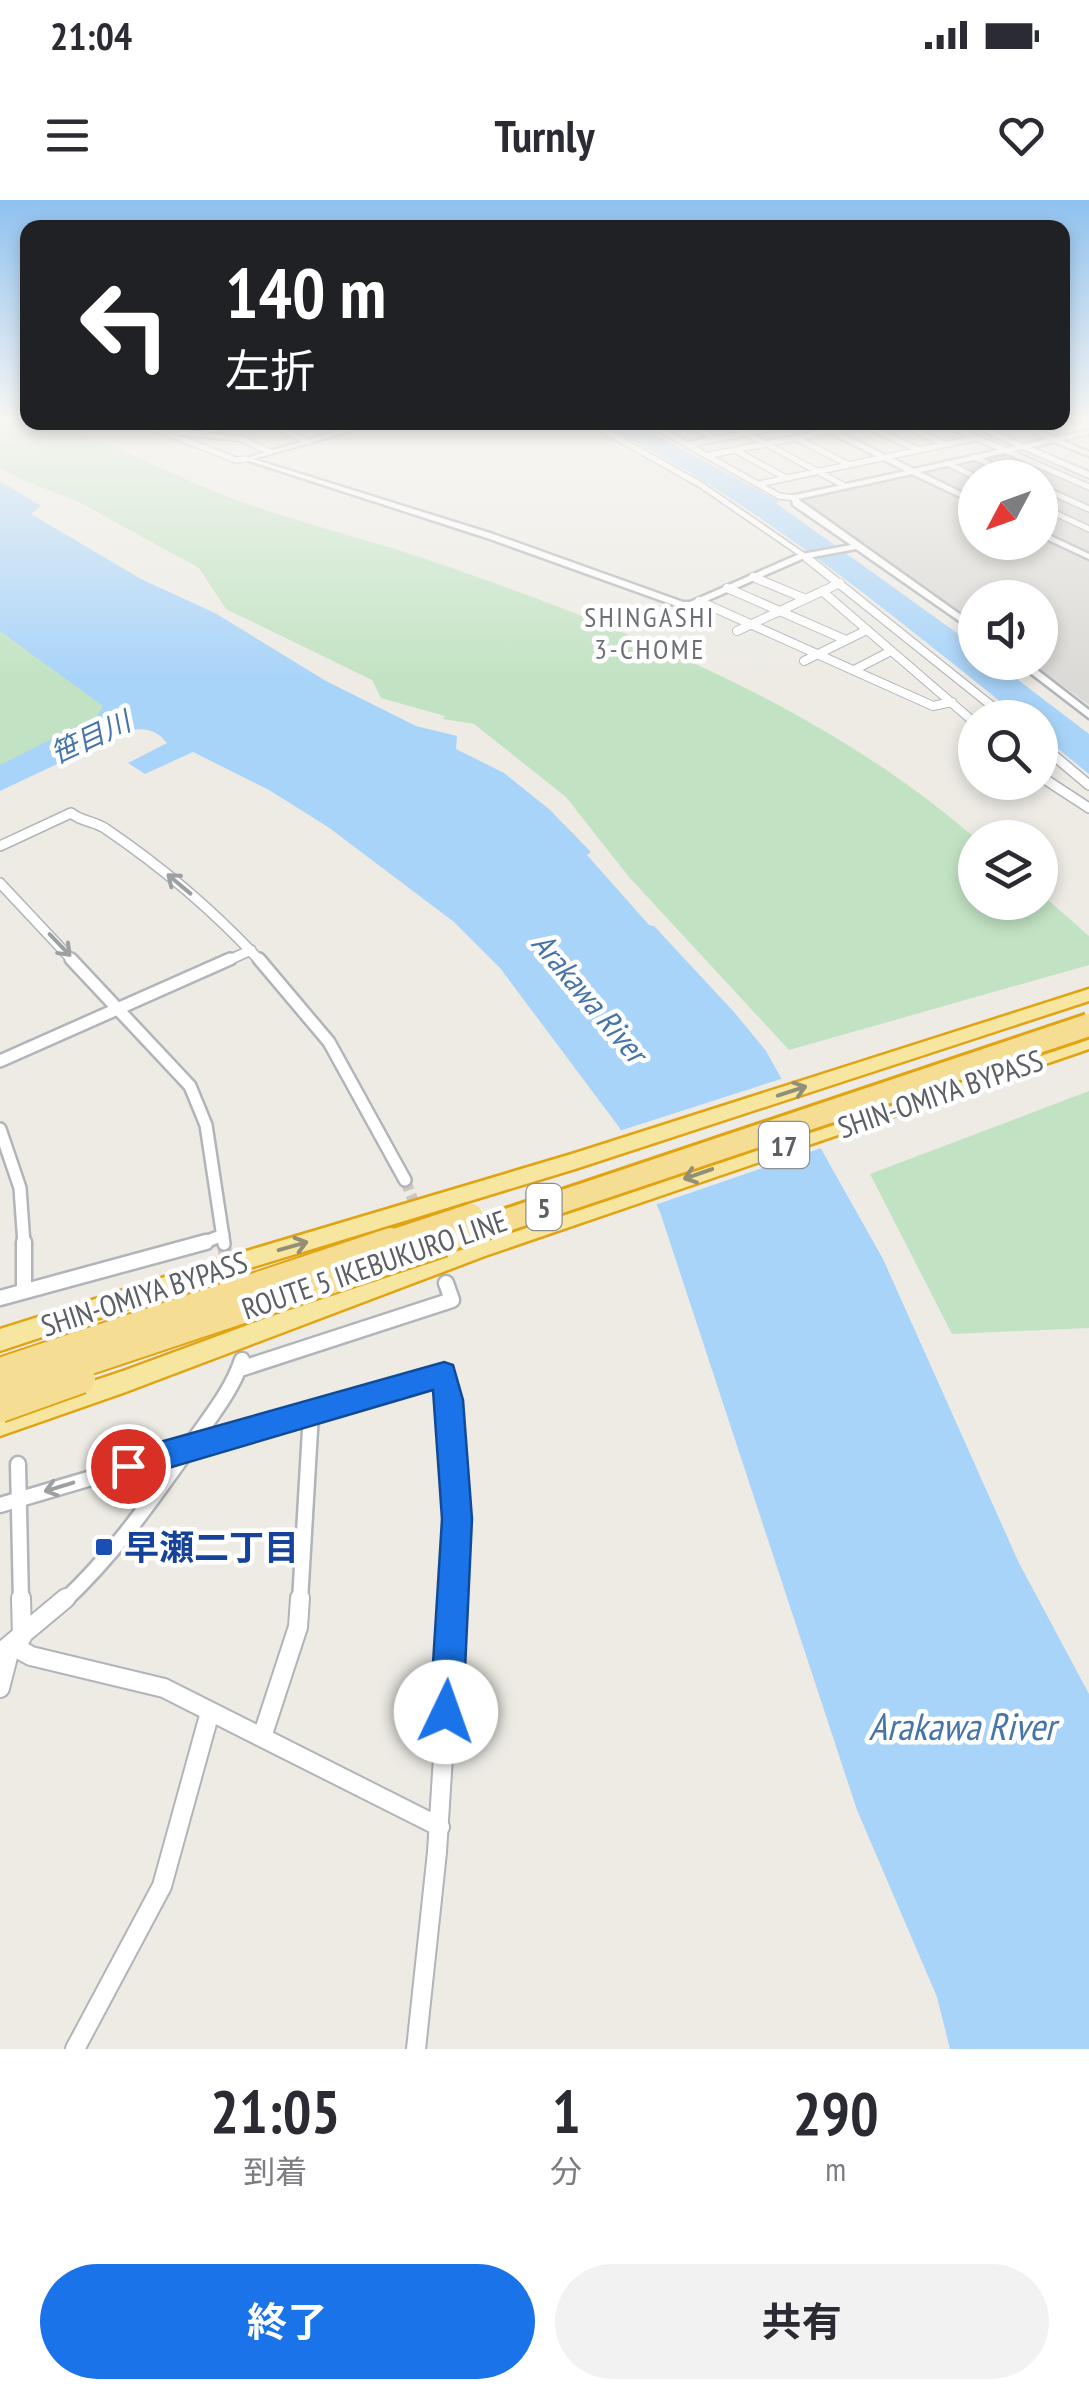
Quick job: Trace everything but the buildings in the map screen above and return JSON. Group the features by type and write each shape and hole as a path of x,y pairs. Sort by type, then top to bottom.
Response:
{"highway":[{"name":"SHIN-OMIYA BYPASS","path":"0,1340 1089,994"},
{"name":"ROUTE 5 IKEBUKURO LINE","path":"0,1390 1089,1011"},
{"name":"ROUTE 5 IKEBUKURO LINE","path":"0,1372 1089,1025"},
{"name":"SHIN-OMIYA BYPASS","path":"0,1424 228,1344 479,1249 1089,1042"},
{"path":"0,1360 176,1297 417,1242"},
{"path":"0,1408 189,1340 417,1242"}],"street":[{"path":"389,504 527,548 680,604 699,601 804,556 852,547"},
{"path":"729,504 804,556 958,677"},
{"path":"801,504 852,547 916,586"},
{"path":"1079,504 1089,509"},
{"path":"814,515 958,617"},
{"path":"1058,515 1089,530"},
{"path":"1058,542 1089,557"},
{"path":"753,577 806,599"},
{"path":"738,631 840,584"},
{"path":"727,588 846,640"},
{"path":"822,592 958,707"},
{"path":"699,601 934,706 952,702"},
{"path":"859,623 884,618"},
{"path":"804,661 867,630"},
{"path":"854,670 891,650"},
{"path":"928,682 958,678"},
{"path":"961,680 986,700"},
{"path":"1043,680 1089,715"},
{"path":"1058,759 1089,785"},
{"path":"1058,788 1089,808"},
{"path":"0,846 72,813 84,822 100,825 159,867 251,950 329,1042 406,1180"},
{"path":"0,882 182,1075 197,1098 206,1125 224,1240 0,1298"},
{"path":"0,1061 251,950"},
{"path":"0,1130 13,1153 22,1190 24,1292"},
{"path":"11,1645 105,1559 185,1451 241,1365 452,1300 446,1284"},
{"path":"0,1505 444,1374 450,1400 457,1519 440,1827 416,2049"},
{"path":"262,1737 298,1626 311,1413"},
{"path":"0,1688 11,1645 18,1464"},
{"path":"11,1645 31,1656 164,1688 440,1827"},
{"path":"75,2049 162,1886 210,1712"}],"shaded area":[{"path":"805,504 958,504 958,560 1058,560 1058,504 1089,504 1089,705 1054,680 1058,680 1058,580 958,580 958,610"}],"green space":[{"path":"83,504 249,504 516,591 724,677 855,749 958,824 958,920 1058,920 1058,909 1089,936 1089,965 789,1050 629,877 566,797 474,724 443,719 445,716 381,698 372,680 226,609 199,568"},
{"path":"0,566 180,695 0,772"},
{"path":"1089,1091 1089,1328 952,1334 870,1174"}],"water":[{"path":"0,504 38,504 41,506 31,514 141,579 215,613 326,681 416,726 457,736 456,749 504,773 549,809 766,1051 883,1259 1019,1563 1089,1694 1089,2049 950,2049 937,1997 857,1810 660,1212 619,1127 500,968 454,922 328,827 269,790 193,752 145,774 128,763 167,743 149,730 127,731 0,791 0,765 97,716 103,706 0,631"},
{"path":"740,504 778,504 958,634 958,668 917,635"},
{"path":"974,680 1018,680 1044,700 999,700"},
{"path":"1058,710 1089,734 1089,774 1058,749"}],"pier":[{"path":"787,1077 827,1146 652,1206 616,1132"}],"tunnel":[{"path":"405,1180 426,1232"},
{"path":"224,1245 232,1295"}],"place":[{"name":"早瀬二丁目","path":"104,1547"}],"district":[{"name":"SHINGASHI 3-CHOME","path":"650,632"}],"route":[{"path":"128,1466 444,1374 450,1400 457,1519 446,1712"}],"water label":[{"name":"笹目川","path":"90,737"},
{"name":"Arakawa River","path":"590,997"},
{"name":"Arakawa River","path":"962,1725"}]}
